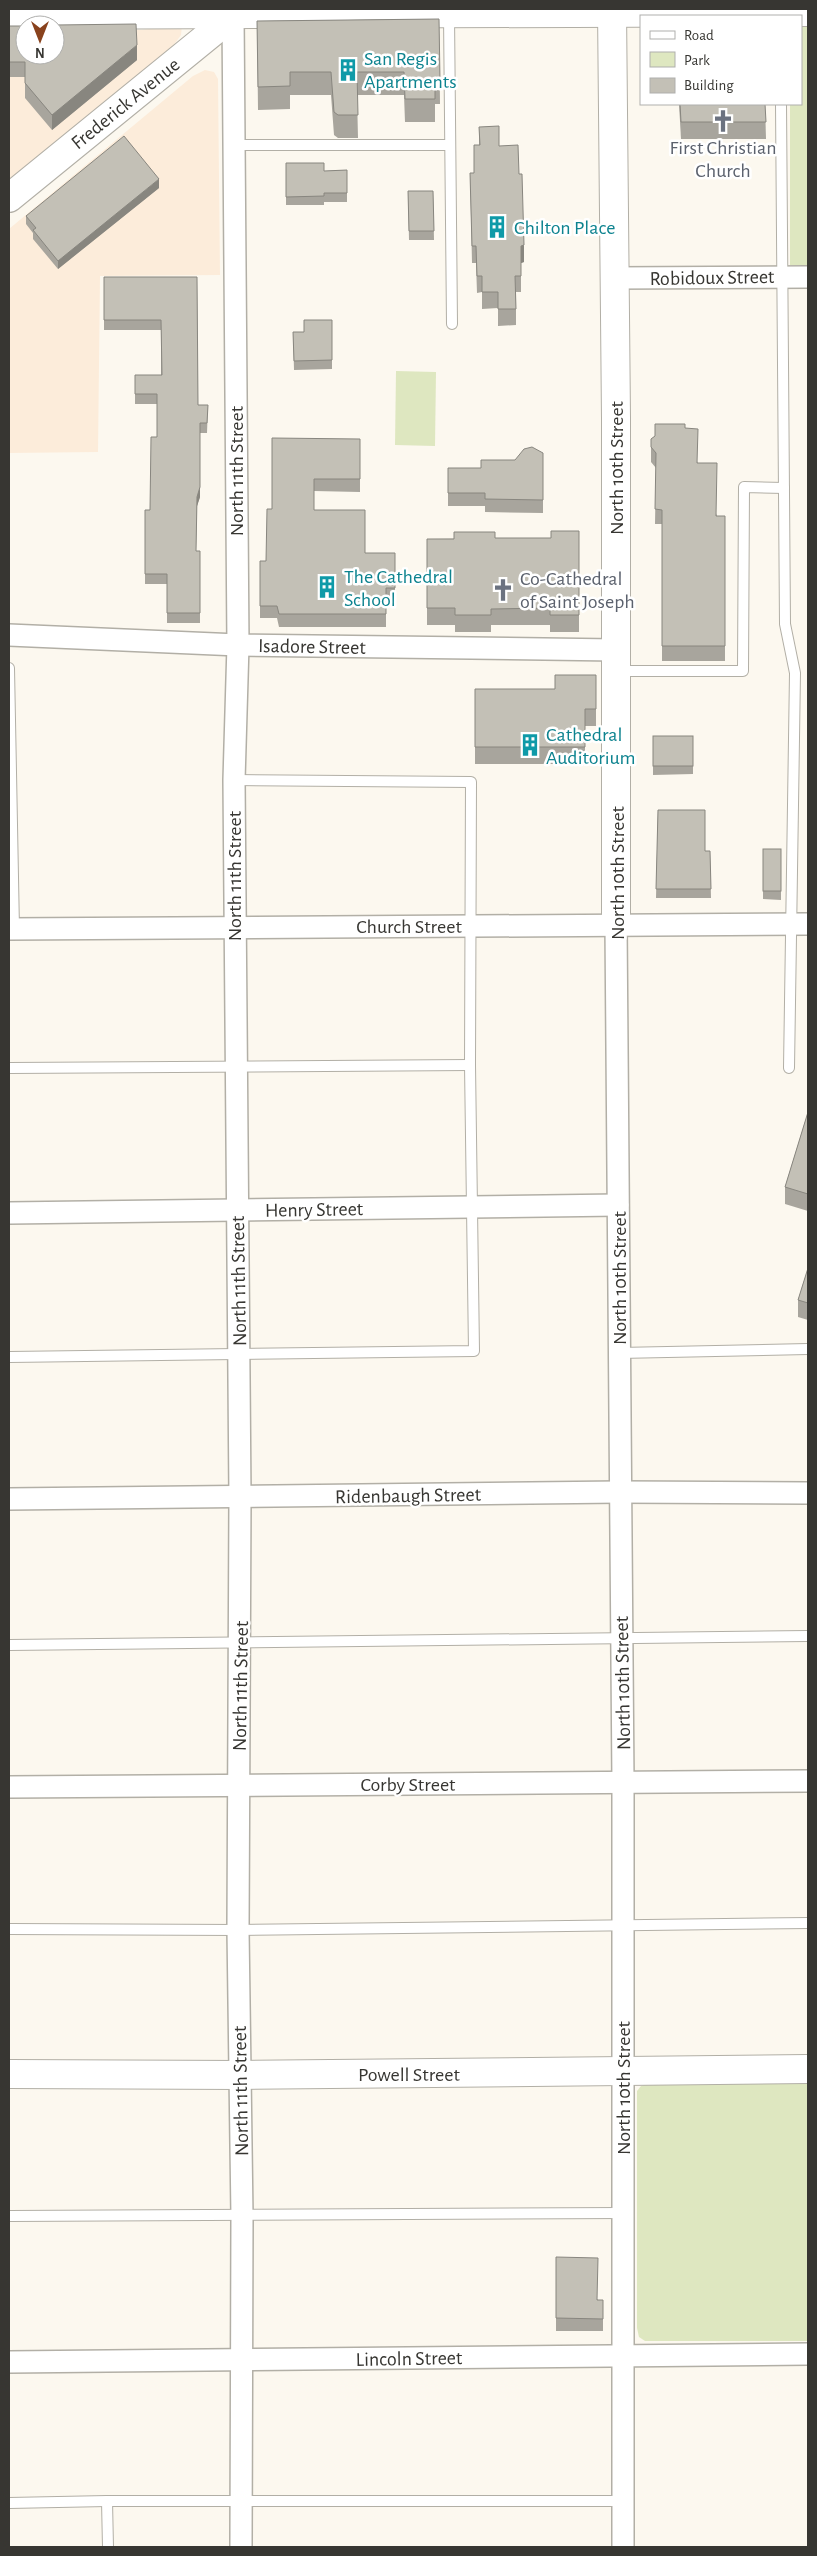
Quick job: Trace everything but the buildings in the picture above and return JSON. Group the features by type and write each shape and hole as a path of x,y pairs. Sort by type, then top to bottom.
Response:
{"street":[{"path":"9,16 237,12 449,14 612,11 808,12"},
{"name":"North 10th Street","path":"612,11 617,661 616,925 623,1782 622,2356 624,2547"},
{"name":"North 11th Street","path":"237,12 234,145 238,645 234,780 241,1642 238,1930 242,2216 241,2547"},
{"name":"Frederick Avenue","path":"9,198 237,12"},
{"name":"Robidoux Street","path":"615,278 808,277"},
{"name":"Isadore Street","path":"9,635 617,661"},
{"name":"Church Street","path":"11,929 799,924"},
{"name":"Henry Street","path":"9,1213 618,1205"},
{"name":"Ridenbaugh Street","path":"9,1499 620,1492 808,1493"},
{"name":"Corby Street","path":"9,1787 808,1781"},
{"name":"Powell Street","path":"9,2074 240,2075 808,2069"},
{"name":"Lincoln Street","path":"9,2362 808,2354"}],"lane":[{"path":"449,14 452,324"},
{"path":"781,105 785,624 795,673 799,924 789,1068"},
{"path":"234,145 450,145"},
{"path":"617,661 743,671 744,487 784,488"},
{"path":"9,668 11,929"},
{"path":"9,1357 239,1356 474,1351 470,1065 471,782 234,780"},
{"path":"9,1068 470,1065"},
{"path":"619,1352 808,1349"},
{"path":"9,1646 808,1636"},
{"path":"9,1929 238,1930 808,1923"},
{"path":"9,2216 622,2213"},
{"path":"9,2503 241,2500 623,2501"},
{"path":"107,2501 108,2547"}],"shaded area":[{"path":"182,25 181,35 173,46 9,180 9,30 15,39 15,65 65,65 65,30 141,30"},
{"path":"205,70 214,72 218,79 220,275 100,276 98,452 9,453 9,229 193,76"}],"green space":[{"path":"802,27 808,27 808,265 790,265 790,105 802,105"},
{"path":"396,371 436,372 435,446 395,445"},
{"path":"808,2082 808,2341 645,2341 639,2337 637,2328 637,2091 641,2086 648,2084"}],"place":[{"name":"San Regis Apartments","path":"348,70"},
{"name":"First Christian Church","path":"723,121"},
{"name":"Chilton Place","path":"497,227"},
{"name":"The Cathedral School","path":"327,587"},
{"name":"Co-Cathedral of Saint Joseph","path":"503,590"},
{"name":"Cathedral Auditorium","path":"530,745"}]}
